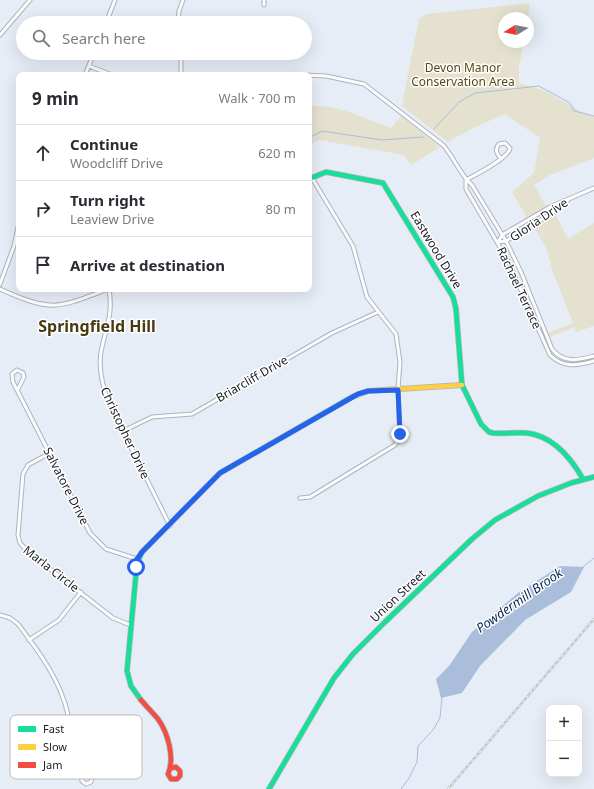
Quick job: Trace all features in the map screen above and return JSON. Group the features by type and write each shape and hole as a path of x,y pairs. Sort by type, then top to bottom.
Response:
{"street":[{"path":"16,16 30,0"},
{"path":"109,16 115,0"},
{"path":"179,16 183,0"},
{"path":"264,0 264,5"},
{"path":"0,35 16,16"},
{"path":"86,72 91,60"},
{"path":"181,60 181,72"},
{"path":"89,66 104,72"},
{"name":"Rachael Terrace","path":"312,75 321,75 353,81 372,88 444,145 466,180 472,185 506,241 524,277 552,349 559,356 571,360 594,356"},
{"path":"466,180 501,159 510,151 509,146 505,143 499,144 496,147 501,159"},
{"name":"Eastwood Drive","path":"312,178 324,172 334,173 378,181 386,186 455,302 462,385 481,424 489,432 498,434 527,433 545,438 564,454 583,480"},
{"name":"Rachael Terrace","path":"466,180 466,189 508,261 550,355 557,361 571,365 594,361"},
{"path":"300,498 310,497 397,444 400,437 398,390 400,362 396,334 367,297 353,246 312,181"},
{"name":"Gloria Drive","path":"498,242 502,235 573,196 594,188"},
{"name":"Gloria Drive","path":"498,242 506,241 554,212 573,196"},
{"path":"0,284 16,237"},
{"path":"0,289 33,303 52,306 71,304 101,292"},
{"name":"Christopher Drive","path":"108,292 111,309 101,351 101,376 107,398 170,526"},
{"name":"Briarcliff Drive","path":"123,431 152,417 192,414 332,333 378,312"},
{"name":"Salvatore Drive","path":"18,389 24,377 23,373 17,370 12,376 18,389 50,453 93,537 111,551 137,559"},
{"path":"171,768 169,745 163,728 155,716 136,695 128,680 127,667 130,625 137,559 142,552 170,526 220,473 358,394 368,391 462,385"},
{"name":"Marla Circle","path":"50,453 32,462 24,471 18,538 22,546 27,551 117,620 130,625"},
{"name":"Union Street","path":"269,789 334,678 345,662 374,632 474,538 506,512 545,492 594,477"},
{"path":"29,640 59,620 81,592"},
{"path":"0,615 16,622 54,677 63,695 68,715"}],"green space":[{"name":"Devon Manor Conservation Area","path":"530,3 529,12 498,12 498,48 523,48 519,66 519,83 543,90 581,111 594,116 594,158 550,175 534,185 546,206 527,218 512,192 534,173 540,138 505,114 473,128 448,142 402,106 419,18 427,14"},
{"name":"Devon Manor Conservation Area","path":"312,106 330,107 341,110 391,128 401,116 440,147 411,165 404,155 319,140 312,144"},
{"path":"556,215 568,239 594,223 594,326 576,332 575,327 550,337 548,333 573,323 553,272 546,248 535,229"}],"water":[{"path":"560,566 584,567 571,592 525,620 480,666 462,693 441,698 436,679 449,666 472,632 518,593"}],"waterway":[{"path":"434,129 459,102 475,93 539,86 570,103 574,111 594,116"},
{"path":"312,136 322,131 382,140 423,137"},
{"name":"Powdermill Brook","path":"583,567 594,558"},
{"name":"Powdermill Brook","path":"401,789 409,778 417,762 418,746 433,730 440,718 442,697"}],"railway":[{"path":"448,789 594,619"}],"traffic: fast":[{"path":"312,178 326,172 383,183 453,297 456,309 462,385 481,424 489,432 493,433 527,433 545,438 567,456 583,479"},
{"path":"141,700 131,686 127,671 137,563 142,552 220,473 352,397"},
{"path":"269,789 334,678 353,654 385,622 472,539 495,520 538,496 571,483 594,477"}],"traffic: slow":[{"path":"352,397 368,391 462,385"}],"traffic: jam":[{"path":"141,700 158,719 165,731 171,753 168,774 171,779 177,779 180,776 180,771 176,767 171,768"}],"district":[{"name":"Springfield Hill","path":"97,326"}],"route":[{"path":"136,567 139,555 170,526 220,473 358,394 368,391 398,390 400,434"}]}
